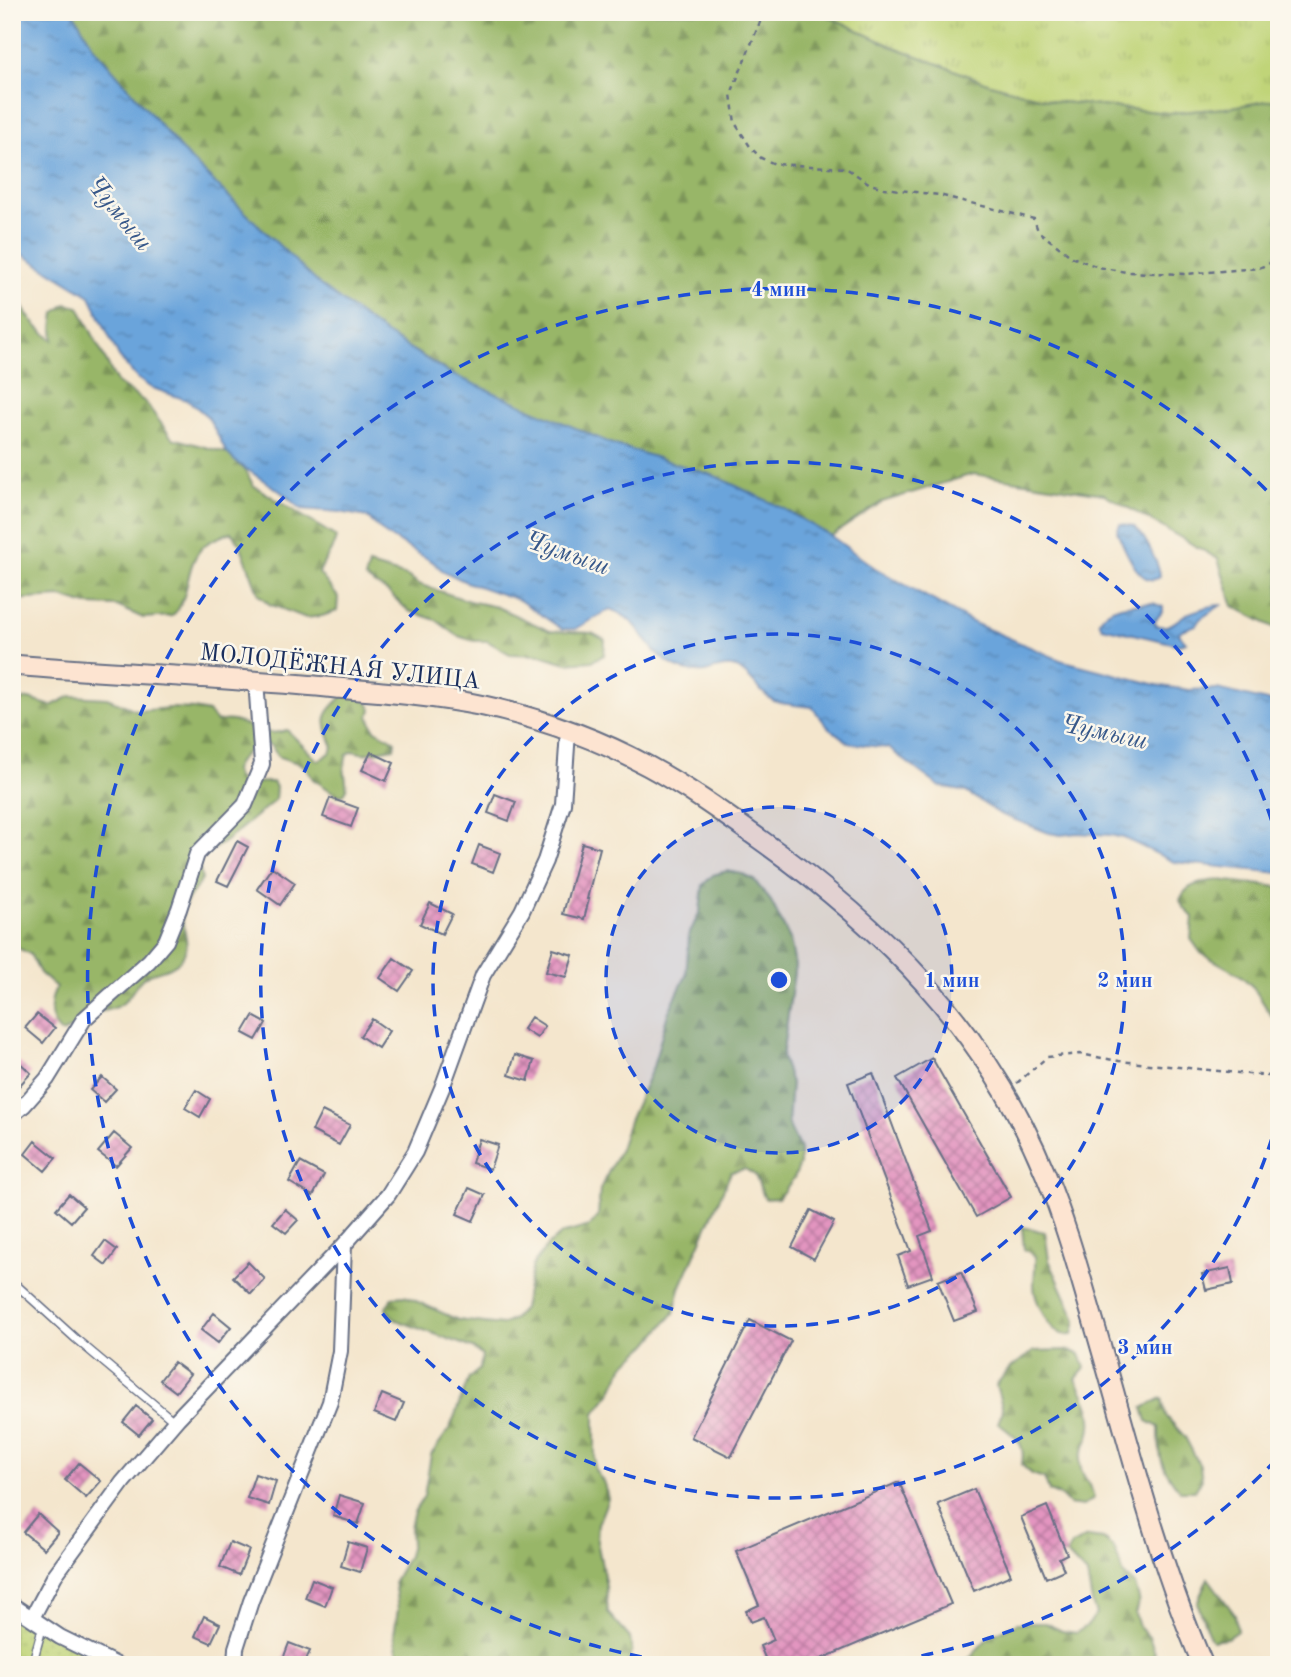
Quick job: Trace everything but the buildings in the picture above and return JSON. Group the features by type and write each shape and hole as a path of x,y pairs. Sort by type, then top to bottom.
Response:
{"street":[{"name":"МОЛОДЁЖНАЯ УЛИЦА","path":"12,665 256,680 386,692 483,706 546,723 646,765 780,853 839,900 901,955 958,1022 1006,1092 1031,1141 1054,1195 1161,1556 1183,1619 1203,1665"},
{"path":"12,1115 47,1079 84,1019 149,961 166,941 197,853 245,805 261,764 256,680"},
{"path":"37,1622 55,1575 123,1482 175,1422 344,1245 388,1195 415,1152 442,1088 483,975 522,911 545,861 563,804 568,732"},
{"path":"235,1665 236,1648 251,1601 331,1402 340,1352 344,1245"},
{"path":"12,1605 60,1637 117,1665"}],"lane":[{"path":"12,1281 175,1422"},
{"path":"32,1665 37,1622"}],"path":[{"path":"764,12 731,94 735,123 761,158 775,164 846,168 870,184 884,188 939,195 1034,219 1038,231 1072,257 1098,267 1126,272 1185,274 1259,268 1279,260"},
{"path":"1006,1092 1047,1057 1080,1054 1119,1061 1279,1077"}],"green space":[{"path":"73,12 820,12 889,45 990,84 1053,101 1168,113 1226,108 1279,99 1279,630 1233,606 1218,559 1104,494 973,474 882,502 831,536 780,507 715,476 612,444 461,379 383,332 320,285 185,154 94,48"},
{"path":"820,12 1279,12 1279,99 1226,108 1168,113 1053,101 990,84 889,45"},
{"path":"12,287 29,317 54,340 55,313 66,304 79,307 117,383 145,402 172,438 227,453 246,471 253,485 336,537 319,573 338,597 337,611 306,618 269,604 259,595 240,544 231,532 209,542 199,552 190,571 183,600 172,616 143,618 117,606 87,605 61,597 12,600"},
{"path":"369,565 407,576 421,585 469,601 497,607 550,631 592,633 605,640 604,655 592,661 566,663 541,655 510,654 487,641 474,641 458,636 436,620 409,611 388,592 365,578"},
{"path":"345,694 357,696 367,702 371,709 369,716 374,729 395,741 394,748 370,753 353,751 347,754 344,767 347,789 343,795 337,795 313,779 301,764 279,757 270,745 257,741 238,762 234,771 243,783 273,782 276,787 275,800 226,841 198,859 202,880 184,908 182,918 186,945 180,960 143,978 119,1006 88,1016 61,1033 51,1017 56,987 40,973 30,954 12,945 12,701 29,699 51,706 71,696 107,698 138,711 194,709 208,712 217,722 235,721 267,732 287,730 318,761 330,753 333,747 325,723 326,718 332,707"},
{"path":"727,871 754,880 771,901 790,939 795,966 782,1057 791,1083 788,1124 800,1149 800,1164 794,1178 778,1198 765,1199 755,1175 745,1169 731,1172 680,1288 674,1313 647,1345 624,1365 611,1392 595,1413 595,1470 604,1483 608,1499 598,1524 597,1541 606,1586 608,1613 630,1638 632,1652 627,1665 400,1665 394,1634 398,1609 394,1581 408,1556 410,1527 414,1512 424,1496 431,1455 450,1428 469,1378 480,1369 482,1356 473,1348 396,1320 386,1309 392,1297 405,1296 458,1320 502,1325 514,1319 523,1308 533,1265 549,1244 562,1234 590,1226 598,1216 600,1189 620,1149 629,1121 653,1067 668,1013 686,976 689,935 700,911 703,885 713,875"},
{"path":"1218,880 1279,887 1279,1021 1271,1015 1253,987 1240,975 1201,953 1191,939 1193,917 1180,900 1190,887"},
{"path":"1022,1227 1045,1232 1049,1260 1076,1320 1073,1334 1063,1334 1052,1327 1039,1306 1034,1285 1035,1256 1024,1249"},
{"path":"1066,1350 1080,1354 1085,1368 1076,1379 1091,1414 1091,1429 1080,1463 1094,1498 1083,1506 1069,1504 1061,1496 1049,1491 1044,1478 1032,1474 1022,1465 1021,1445 998,1423 1003,1410 996,1385 1009,1369 1034,1351"},
{"path":"1162,1398 1166,1416 1185,1437 1200,1466 1202,1480 1194,1491 1180,1491 1168,1475 1160,1455 1159,1427 1147,1421 1143,1408"},
{"path":"1087,1537 1103,1539 1114,1548 1124,1575 1135,1585 1139,1599 1135,1614 1139,1627 1149,1637 1155,1653 1149,1665 962,1665 989,1637 1017,1623 1045,1623 1062,1631 1076,1633 1088,1625 1096,1614 1087,1575 1067,1554 1072,1545"},
{"path":"1208,1578 1235,1615 1237,1631 1227,1638 1212,1640 1197,1603"},
{"path":"12,1605 117,1665 12,1665"}],"water":[{"name":"Чумыш","path":"12,12 73,12 94,48 185,154 320,285 383,332 449,373 612,444 715,476 780,507 831,536 875,568 976,624 1060,660 1161,686 1189,690 1217,689 1279,704 1279,873 1174,862 1124,838 1110,835 1049,833 1000,814 966,792 939,786 888,748 849,743 828,727 812,707 774,701 738,669 725,667 696,672 673,665 653,650 630,621 610,609 575,629 562,629 519,600 443,571 433,562 385,534 367,517 301,509 236,462 227,453 208,417 189,401 150,387 137,378 119,357 90,296 22,254 12,237"},
{"path":"1120,524 1134,526 1140,533 1155,559 1160,577 1152,580 1139,572 1117,531"},
{"path":"1153,603 1163,607 1154,622 1160,626 1169,625 1194,611 1221,605 1200,619 1196,625 1180,631 1179,634 1186,642 1180,645 1102,627 1099,621 1116,608"}]}
